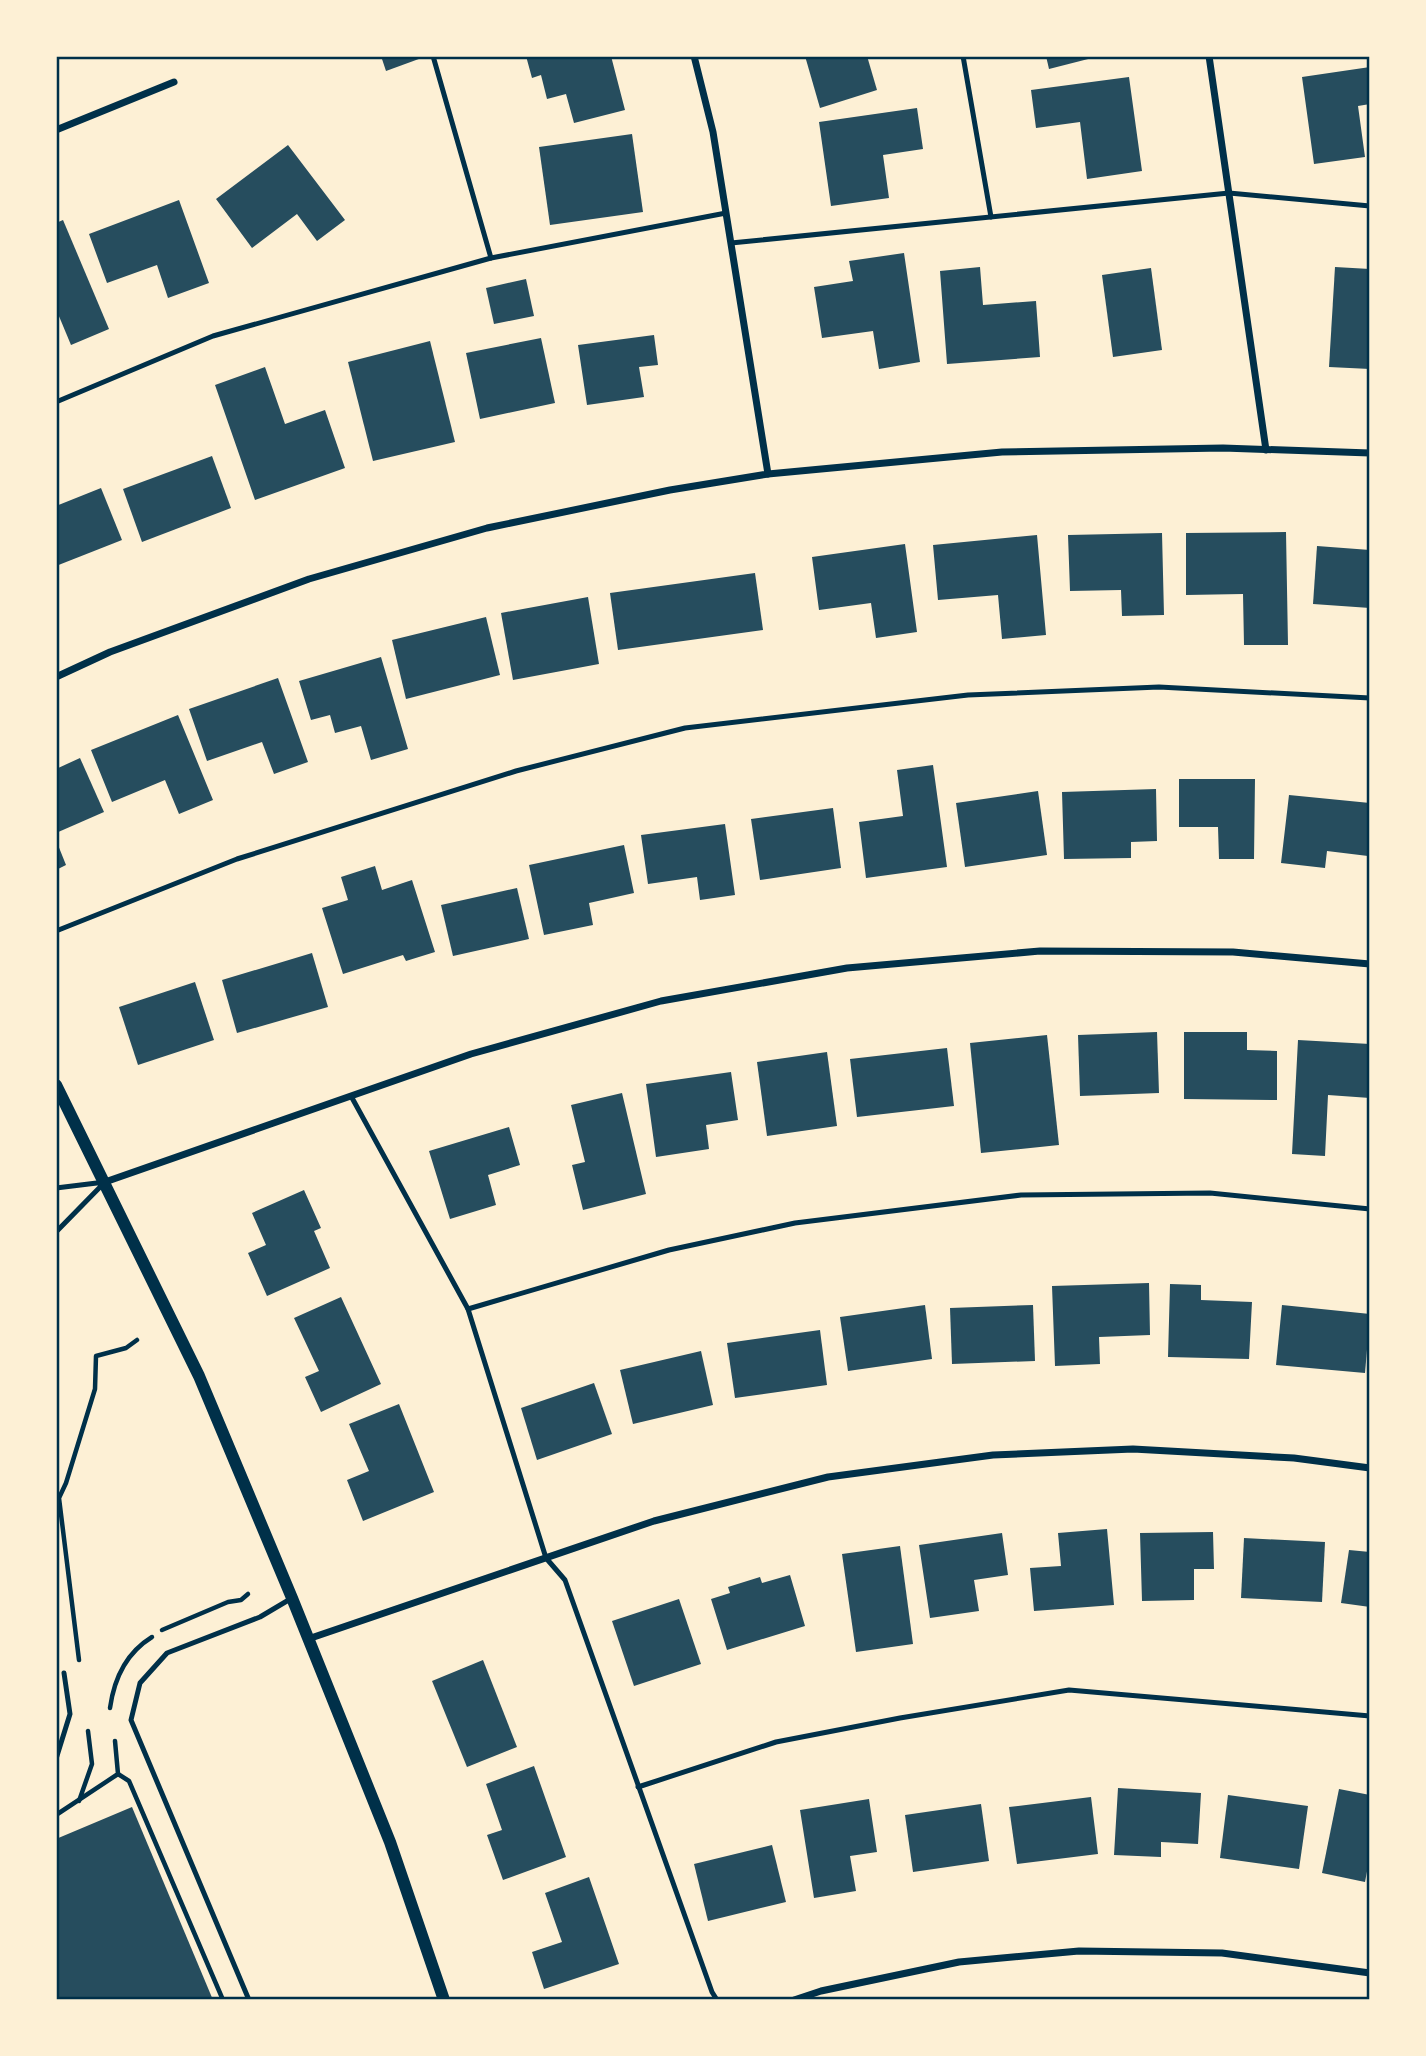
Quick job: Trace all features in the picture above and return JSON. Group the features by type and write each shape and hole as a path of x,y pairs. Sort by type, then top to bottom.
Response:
{"street":[{"path":"694,56 713,132 768,474"},
{"path":"1209,56 1266,450"},
{"path":"56,130 174,82"},
{"path":"56,677 110,652 322,575 487,528 670,489 768,474 1002,452 1223,448 1370,453"},
{"path":"105,1182 471,1054 661,1001 847,968 1040,951 1233,952 1370,964"},
{"path":"56,1085 199,1376 390,1842 444,2000"},
{"path":"308,1639 654,1521 828,1477 993,1454 1133,1449 1294,1458 1370,1468"},
{"path":"794,2000 821,1991 959,1962 1079,1951 1222,1953 1370,1973"}],"lane":[{"path":"433,56 491,258"},
{"path":"962,56 991,217"},
{"path":"731,243 1228,193 1370,206"},
{"path":"56,402 214,336 491,258 726,213"},
{"path":"56,931 237,859 516,771 685,728 982,694 1159,687 1370,698"},
{"path":"351,1096 468,1310 546,1558 565,1580 717,2000"},
{"path":"56,1188 105,1182"},
{"path":"56,1232 105,1182"},
{"path":"468,1310 669,1250 795,1223 1021,1195 1210,1193 1370,1209"},
{"path":"249,2000 131,1720 140,1683 167,1653 260,1617 292,1598"},
{"path":"56,1759 70,1714 64,1673"},
{"path":"638,1787 776,1742 1069,1690 1370,1716"}],"path":[{"path":"80,1667 59,1498 95,1389 96,1356 126,1348 137,1340"},
{"path":"79,1801 92,1764 87,1722"},
{"path":"118,1774 129,1781 223,2000"}],"building":[{"path":"381,56 427,56 386,71"},
{"path":"526,56 611,56 625,110 574,123 566,94 547,99 541,75 532,78"},
{"path":"805,56 867,56 877,90 820,108"},
{"path":"1046,56 1096,56 1096,57 1049,69"},
{"path":"1370,67 1370,104 1358,106 1365,157 1314,164 1302,77"},
{"path":"1129,77 1142,171 1087,179 1080,122 1036,128 1031,90"},
{"path":"917,108 923,149 883,155 889,198 831,206 819,122"},
{"path":"632,134 643,212 550,225 539,147"},
{"path":"288,145 345,220 317,241 297,214 252,248 216,199"},
{"path":"179,200 209,283 168,298 157,265 107,283 89,234"},
{"path":"63,220 109,329 71,345 56,309 56,223"},
{"path":"904,253 920,362 879,369 873,331 822,338 814,287 853,281 849,261"},
{"path":"980,267 983,305 1036,301 1040,357 947,364 940,271"},
{"path":"1335,267 1370,269 1370,369 1329,367"},
{"path":"1151,268 1162,350 1113,357 1102,275"},
{"path":"526,279 534,316 494,324 486,288"},
{"path":"654,335 658,365 639,367 644,397 587,405 578,345"},
{"path":"541,338 555,403 480,419 466,353"},
{"path":"430,341 455,442 373,461 348,362"},
{"path":"265,367 285,424 325,410 345,468 255,500 215,385"},
{"path":"212,456 231,508 142,542 123,489"},
{"path":"101,488 122,540 56,566 56,506"},
{"path":"1286,532 1288,645 1244,645 1243,594 1186,595 1186,533"},
{"path":"1162,533 1164,615 1122,616 1121,590 1070,591 1068,535"},
{"path":"1037,535 1046,635 1002,639 998,595 938,600 933,545"},
{"path":"905,544 917,632 876,638 871,603 819,610 812,557"},
{"path":"1317,546 1370,550 1370,608 1313,604"},
{"path":"755,573 763,630 618,650 610,593"},
{"path":"588,597 599,664 513,680 501,613"},
{"path":"486,617 500,675 406,699 392,640"},
{"path":"381,657 408,749 371,760 361,726 335,733 330,715 311,720 299,681"},
{"path":"278,678 308,762 274,774 262,742 207,761 189,709"},
{"path":"178,715 213,800 179,814 165,780 112,802 91,750"},
{"path":"80,758 104,812 56,833 56,769"},
{"path":"933,765 947,867 866,878 859,822 903,816 897,770"},
{"path":"1179,779 1255,779 1254,859 1219,859 1218,827 1179,827"},
{"path":"1156,789 1157,841 1131,842 1131,858 1064,859 1062,792"},
{"path":"1038,791 1047,855 965,867 956,803"},
{"path":"1289,795 1370,803 1368,856 1327,851 1325,868 1281,863"},
{"path":"833,808 841,868 760,880 751,819"},
{"path":"725,824 735,895 700,900 697,877 648,884 641,835"},
{"path":"56,840 66,865 56,870"},
{"path":"624,845 634,893 589,903 593,925 544,935 529,865"},
{"path":"375,866 382,890 412,880 435,952 406,961 403,955 343,974 322,908 348,900 341,877"},
{"path":"517,888 529,939 453,956 441,905"},
{"path":"312,953 328,1007 237,1033 222,980"},
{"path":"195,982 214,1040 138,1065 119,1007"},
{"path":"1157,1032 1159,1093 1080,1096 1078,1035"},
{"path":"1184,1032 1247,1032 1247,1050 1277,1051 1277,1100 1184,1099"},
{"path":"1047,1035 1059,1145 981,1153 970,1043"},
{"path":"1298,1040 1370,1044 1370,1098 1328,1095 1325,1156 1292,1154"},
{"path":"947,1048 954,1106 857,1117 850,1059"},
{"path":"827,1052 837,1126 767,1136 757,1062"},
{"path":"731,1072 738,1120 706,1125 709,1149 656,1157 646,1084"},
{"path":"622,1093 646,1194 583,1210 572,1165 585,1162 571,1105"},
{"path":"509,1127 520,1165 488,1175 496,1205 450,1219 429,1151"},
{"path":"304,1190 321,1228 314,1231 330,1268 267,1296 248,1253 266,1245 252,1213"},
{"path":"1149,1283 1150,1335 1099,1337 1100,1364 1055,1366 1052,1286"},
{"path":"1170,1284 1201,1285 1201,1300 1252,1302 1249,1359 1168,1357"},
{"path":"341,1297 381,1384 321,1412 305,1377 319,1371 294,1318"},
{"path":"925,1305 932,1359 848,1371 840,1317"},
{"path":"1033,1305 1035,1361 952,1364 950,1308"},
{"path":"1282,1305 1370,1314 1365,1373 1276,1365"},
{"path":"820,1330 827,1385 735,1398 727,1343"},
{"path":"701,1351 713,1405 633,1424 620,1370"},
{"path":"594,1383 612,1434 537,1460 521,1408"},
{"path":"399,1404 434,1492 363,1521 347,1480 369,1471 349,1424"},
{"path":"1107,1529 1114,1605 1034,1611 1030,1568 1061,1566 1058,1533"},
{"path":"1213,1532 1214,1569 1194,1569 1194,1600 1142,1601 1140,1533"},
{"path":"1002,1533 1008,1575 974,1580 979,1611 930,1618 919,1545"},
{"path":"1244,1538 1325,1542 1322,1602 1241,1598"},
{"path":"900,1546 913,1644 856,1652 842,1554"},
{"path":"1349,1550 1370,1552 1370,1607 1341,1603"},
{"path":"790,1575 805,1626 727,1650 711,1599 730,1593 728,1587 760,1577 762,1583"},
{"path":"679,1599 701,1664 634,1686 612,1621"},
{"path":"483,1660 517,1747 467,1767 432,1681"},
{"path":"534,1766 566,1857 503,1880 487,1835 502,1830 486,1784"},
{"path":"1118,1788 1201,1793 1198,1844 1161,1842 1161,1857 1114,1855"},
{"path":"1339,1789 1370,1795 1370,1855 1365,1882 1322,1873"},
{"path":"1228,1795 1308,1806 1299,1869 1220,1858"},
{"path":"1091,1797 1098,1854 1017,1864 1009,1807"},
{"path":"869,1799 877,1852 850,1856 856,1891 814,1898 800,1810"},
{"path":"981,1804 989,1861 913,1872 905,1815"},
{"path":"132,1807 213,2000 56,2000 56,1839"},
{"path":"772,1845 786,1902 708,1921 694,1864"},
{"path":"589,1877 619,1964 544,1989 532,1952 562,1942 545,1893"}]}
